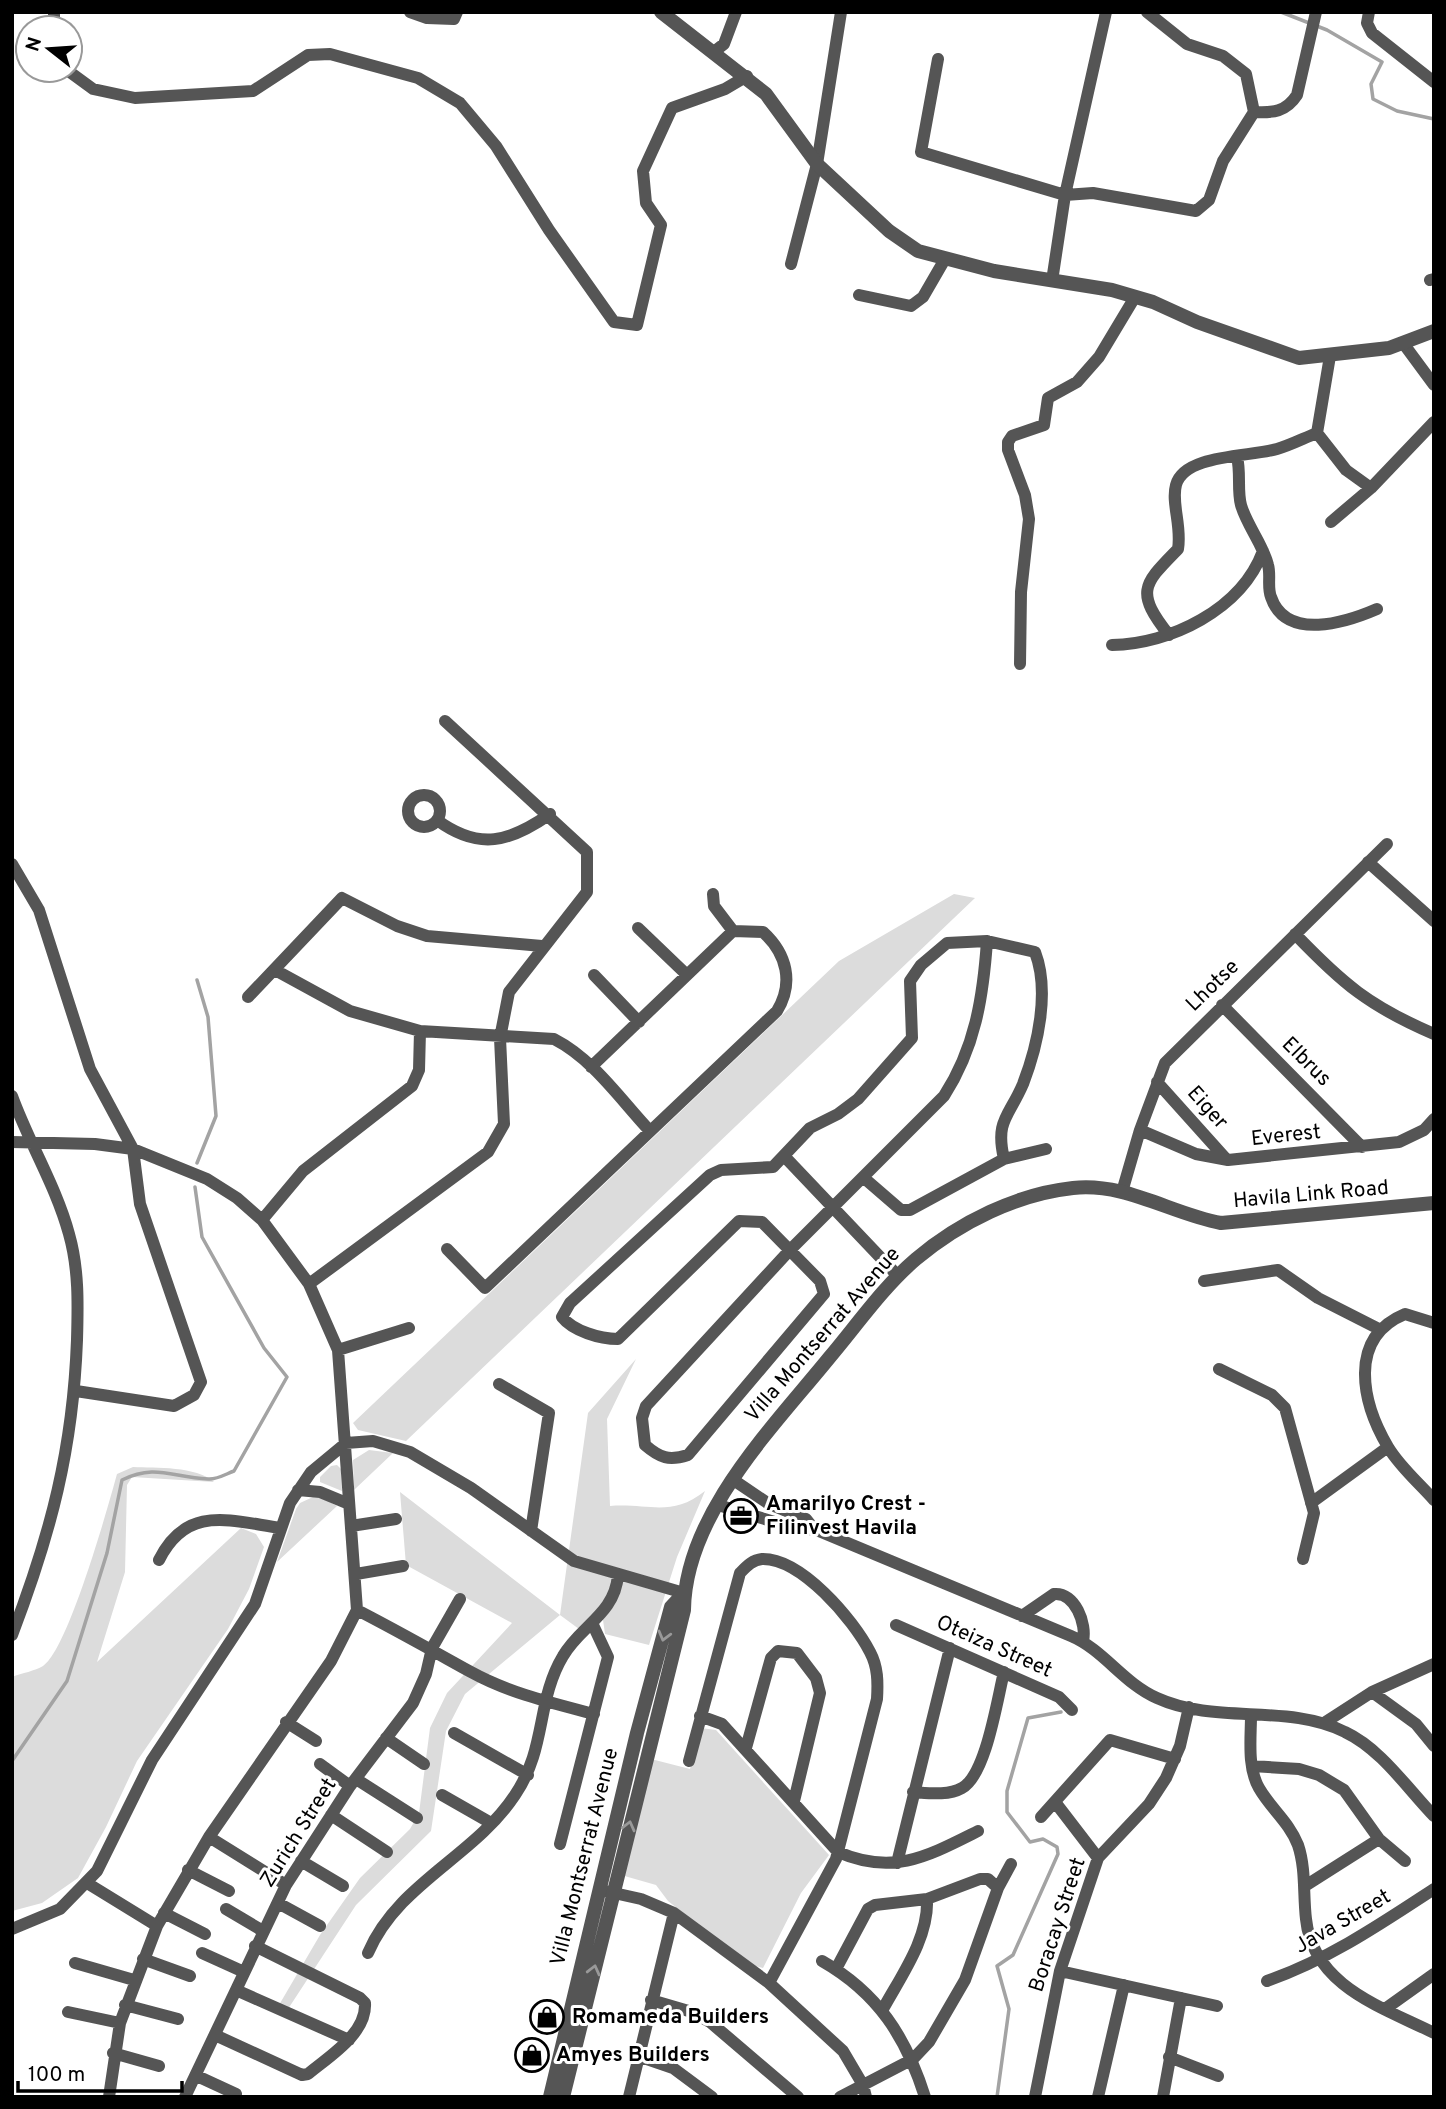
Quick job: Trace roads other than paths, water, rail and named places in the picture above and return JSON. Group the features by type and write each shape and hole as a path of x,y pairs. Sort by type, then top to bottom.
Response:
{"street":[{"path":"410,12 454,19 457,12"},
{"path":"661,12 683,32 715,51 747,76 766,94 817,164 889,231 918,251 1052,281 1112,290 1299,358 1363,353 1403,343 1434,331"},
{"path":"715,51 724,44 736,12"},
{"path":"791,264 817,164 841,12"},
{"path":"1052,281 1065,195 1106,12"},
{"path":"938,59 921,152 1065,195 1093,193 1196,211 1209,200 1223,161 1254,112 1246,74 1223,56 1187,44 1147,12"},
{"path":"1254,112 1280,111 1297,96 1316,12"},
{"path":"1369,12 1367,23 1372,33 1434,82"},
{"path":"84,82 93,89 135,98 253,91 308,55 330,54 418,78 460,103 496,146 549,230 614,322 637,325 661,225 646,203 643,171 671,108 703,94 725,89 747,76"},
{"path":"859,295 911,306 923,297 945,259"},
{"path":"1020,664 1021,592 1029,519 1025,495 1008,450 1008,442 1012,436 1044,425 1048,398 1077,382 1099,357 1135,297"},
{"path":"1403,343 1434,385"},
{"path":"1330,356 1317,433 1346,470 1371,488"},
{"path":"1331,522 1371,488 1434,422"},
{"path":"1169,635 1152,611 1148,593 1155,570 1178,549 1181,525 1174,488 1179,476 1184,470 1205,461 1277,449 1317,433"},
{"path":"1237,457 1241,504 1268,564 1270,597 1279,610 1295,622 1315,625 1350,619 1377,609"},
{"path":"1112,645 1139,645 1185,630 1218,608 1251,575 1262,551"},
{"path":"309,1284 488,1152 504,1124 500,1038 509,992 542,946 587,892 587,852 550,814 445,721"},
{"path":"437,820 464,837 485,841 507,838 527,830 550,814"},
{"name":"Lhotse","path":"1122,1192 1140,1130 1165,1063 1176,1049 1387,844"},
{"path":"1368,862 1434,921"},
{"path":"12,864 39,910 90,1069 132,1149 140,1203 201,1382 194,1395 174,1406 76,1391"},
{"path":"713,894 714,906 733,931"},
{"path":"248,997 342,898 397,926 426,936 542,946"},
{"path":"638,928 687,975"},
{"path":"447,1249 485,1287 777,1011 785,998 788,981 776,944 763,932 733,931 591,1066"},
{"path":"1295,933 1338,979 1360,995 1389,1015 1434,1034"},
{"path":"987,941 984,989 975,1031 960,1070 944,1096 789,1251 646,1406 642,1418 645,1445 658,1456 673,1460 688,1455 824,1294 820,1281 789,1251 762,1222 739,1222 618,1339 607,1339 568,1325 562,1317 570,1303 710,1174 721,1170 773,1167 810,1128 838,1114 858,1099 894,1062 912,1038 910,981 920,965 947,943 987,941 1035,952 1041,968 1037,1037 1023,1083 999,1137 1004,1159"},
{"path":"275,970 350,1011 420,1031 500,1038 554,1039 571,1048 591,1066 649,1130"},
{"path":"594,975 639,1022"},
{"name":"Elbrus","path":"1222,1004 1362,1147"},
{"path":"262,1220 303,1171 412,1086 419,1070 420,1031"},
{"name":"Eiger","path":"1157,1082 1228,1160"},
{"path":"12,1096 69,1234 78,1304 76,1391 65,1464 50,1529 12,1634"},
{"name":"Everest","path":"1140,1130 1196,1154 1228,1160 1399,1142 1424,1130 1434,1119"},
{"path":"12,1142 95,1144 132,1149 207,1179 237,1198 262,1220 309,1284 338,1350 357,1610 331,1661 286,1722 209,1837 157,1926 125,2005 113,2053 109,2097"},
{"path":"864,1178 901,1210 910,1210 1004,1159 1046,1149"},
{"path":"785,1157 898,1276"},
{"name":"Havila Link Road","path":"1072,1188 1094,1187 1122,1192 1190,1218 1221,1223 1434,1203"},
{"name":"Villa Montserrat Avenue","path":"550,2097 684,1610 684,1592 704,1534 732,1479 770,1427 898,1276 952,1233 985,1215 1013,1202 1072,1188"},
{"path":"1204,1281 1278,1270 1318,1298 1379,1329"},
{"path":"1434,1323 1405,1314 1379,1329 1366,1356 1363,1380 1388,1447 1434,1500"},
{"path":"338,1350 409,1328"},
{"path":"1219,1369 1272,1395 1285,1408 1311,1503 1313,1525 1303,1559"},
{"path":"499,1384 549,1413 531,1531"},
{"path":"12,1929 60,1909 87,1883 105,1857 152,1760 255,1604 281,1528 298,1490 311,1472 346,1443 373,1441 410,1452 471,1488 574,1561 684,1592"},
{"path":"1311,1503 1388,1447"},
{"path":"732,1479 769,1504 806,1519 814,1529"},
{"path":"298,1490 320,1492 349,1504"},
{"path":"718,1505 793,1528 814,1529 1083,1641 1138,1687 1157,1699 1189,1707 1324,1723 1347,1732 1367,1746 1434,1816"},
{"path":"159,1560 169,1540 187,1526 211,1518 281,1528"},
{"path":"351,1526 396,1519"},
{"path":"689,1761 740,1573 751,1562 761,1559 794,1569 831,1600 870,1653 878,1678 877,1699 838,1852 769,1983"},
{"path":"356,1574 403,1566"},
{"path":"368,1953 383,1923 406,1896 491,1823 513,1798 534,1762 550,1681 564,1654 611,1602 617,1590 618,1575"},
{"path":"1022,1616 1054,1594 1061,1593 1068,1596 1085,1625 1083,1641"},
{"name":"Zurich Street","path":"185,2097 286,1885 353,1782 413,1703 426,1674 432,1648 460,1599"},
{"path":"357,1610 432,1648 472,1673 545,1702 594,1714"},
{"path":"560,1844 608,1657 593,1625"},
{"name":"Oteiza Street","path":"896,1625 1059,1697 1072,1710"},
{"path":"897,1863 950,1648"},
{"path":"746,1748 771,1658 778,1651 797,1653 816,1678 820,1693 793,1801"},
{"path":"1324,1723 1372,1692 1434,1664"},
{"path":"913,1792 944,1793 960,1790 972,1781 980,1766 1004,1672"},
{"path":"1372,1692 1416,1724 1434,1745"},
{"name":"Boracay Street","path":"1035,2097 1060,1971 1098,1858 1149,1804 1175,1759 1189,1707"},
{"path":"1251,1715 1252,1766 1259,1788 1288,1825 1297,1844 1305,1886 1309,1938 1321,1961 1345,1988 1434,2033"},
{"path":"700,1716 722,1724 838,1852 875,1864 897,1863 925,1856 978,1832"},
{"path":"286,1722 316,1741"},
{"path":"454,1733 528,1775"},
{"path":"386,1738 424,1764"},
{"path":"1041,1817 1110,1740 1175,1759"},
{"path":"320,1764 417,1818"},
{"path":"1252,1766 1299,1769 1320,1775 1344,1790 1380,1839 1405,1860"},
{"path":"442,1795 491,1823"},
{"path":"1055,1802 1098,1858"},
{"path":"331,1815 387,1852"},
{"path":"209,1837 286,1885"},
{"path":"1305,1886 1380,1839"},
{"path":"301,1861 343,1886"},
{"path":"840,2097 864,2091 913,2059 929,2042 965,1980 998,1888 1011,1864"},
{"path":"188,1870 229,1891"},
{"path":"836,1969 868,1909 874,1905 926,1899 980,1879 988,1879 998,1888"},
{"path":"87,1883 157,1926"},
{"name":"Java Street","path":"1267,1981 1321,1961 1434,1889"},
{"path":"606,1891 650,1903 674,1913 769,1983 843,2051 864,2091"},
{"name":"Villa Montserrat Avenue","path":"563,2097 606,1891"},
{"path":"883,2009 923,1933 928,1917 926,1899"},
{"path":"278,1903 320,1926"},
{"path":"226,1909 263,1931"},
{"path":"164,1913 205,1934"},
{"path":"629,2097 674,1913"},
{"path":"215,2035 302,2075 308,2074 349,2040 366,2009 365,2003 255,1947"},
{"path":"202,1953 244,1972"},
{"path":"143,1959 190,1976"},
{"path":"822,1961 836,1969 883,2009 913,2059 925,2097"},
{"path":"75,1963 134,1980"},
{"path":"1060,1971 1217,2006"},
{"path":"1385,2009 1434,1974"},
{"path":"1098,2097 1124,1985"},
{"path":"236,1990 349,2040"},
{"path":"1163,2097 1181,1998"},
{"path":"651,2000 692,2012 710,2022 799,2097"},
{"path":"125,2005 178,2020"},
{"path":"68,2012 120,2023"},
{"path":"113,2053 159,2066"},
{"path":"638,2056 673,2068 712,2097"},
{"path":"1169,2057 1218,2076"},
{"path":"197,2076 236,2094"}],"waterway":[{"path":"1281,12 1327,30 1382,62 1371,84 1373,99 1397,111 1434,119"},
{"path":"197,980 208,1017 216,1116 197,1163"},
{"path":"12,1761 67,1681 107,1553 122,1480 155,1472 211,1479 234,1471 287,1377 264,1348 202,1237 195,1187"},
{"path":"997,2097 1009,2009 997,1966 1013,1955 1058,1854 1057,1847 1043,1839 1030,1842 1007,1812 1007,1791 1028,1718 1061,1712"}],"place":[{"name":"Amarilyo Crest - Filinvest Havila","path":"741,1516"},
{"name":"Romameda Builders","path":"547,2017"},
{"name":"Amyes Builders","path":"532,2055"}]}
